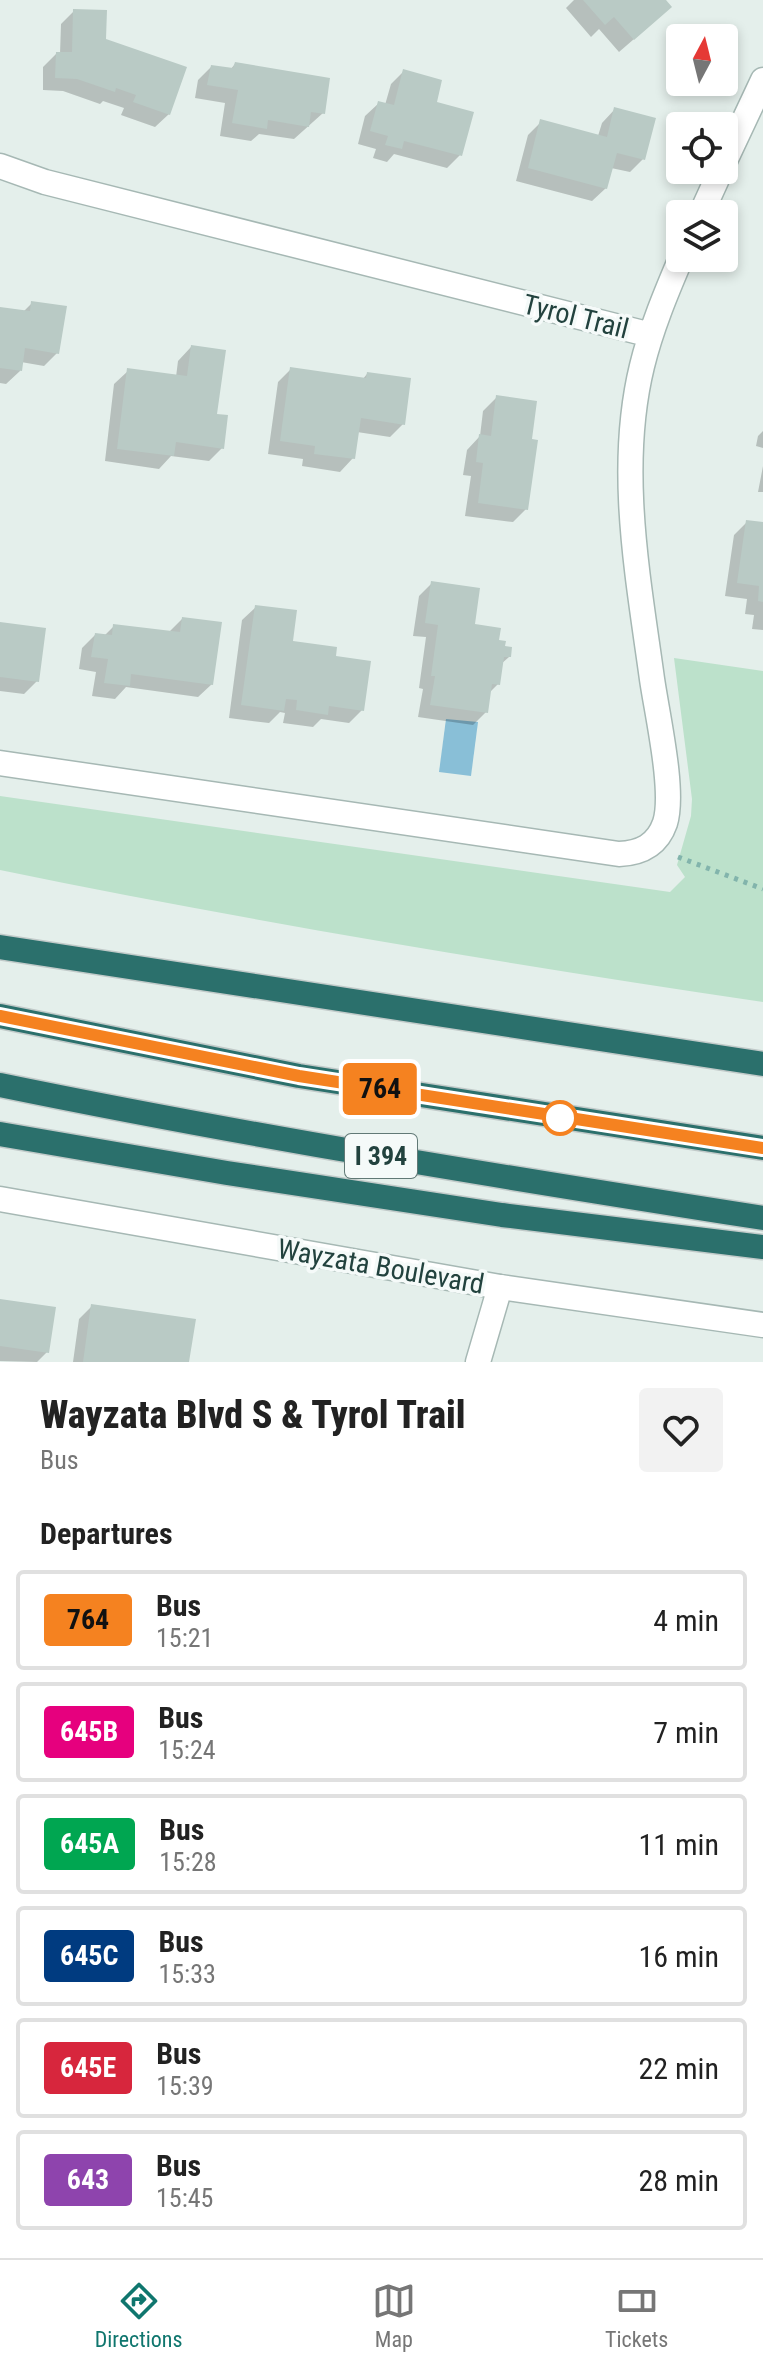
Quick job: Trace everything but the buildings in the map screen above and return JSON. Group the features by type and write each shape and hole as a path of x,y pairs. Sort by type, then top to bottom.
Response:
{"highway":[{"path":"0,947 763,1064"},
{"path":"0,1016 299,1076 763,1148"},
{"name":"I 394","path":"0,1085 439,1166 763,1218"},
{"path":"0,1134 502,1215 763,1247"}],"street":[{"path":"738,133 763,80"},
{"name":"Tyrol Trail","path":"0,166 45,182 651,335 635,406 632,477 637,570 666,779 665,824 652,844"},
{"path":"651,335 676,272"},
{"path":"0,763 619,854 637,853 652,844"},
{"name":"Wayzata Boulevard","path":"0,1199 500,1287 763,1325"},
{"path":"478,1362 500,1287"}],"path":[{"path":"652,844 690,863 763,889"}],"green space":[{"path":"674,658 763,671 763,1002 381,941 0,870 0,796 670,892 685,877 677,865 691,816 692,799"}],"water":[{"path":"446,719 478,722 471,776 439,772"}],"bus line":[{"name":"764","path":"0,1016 299,1076 763,1148"}]}
